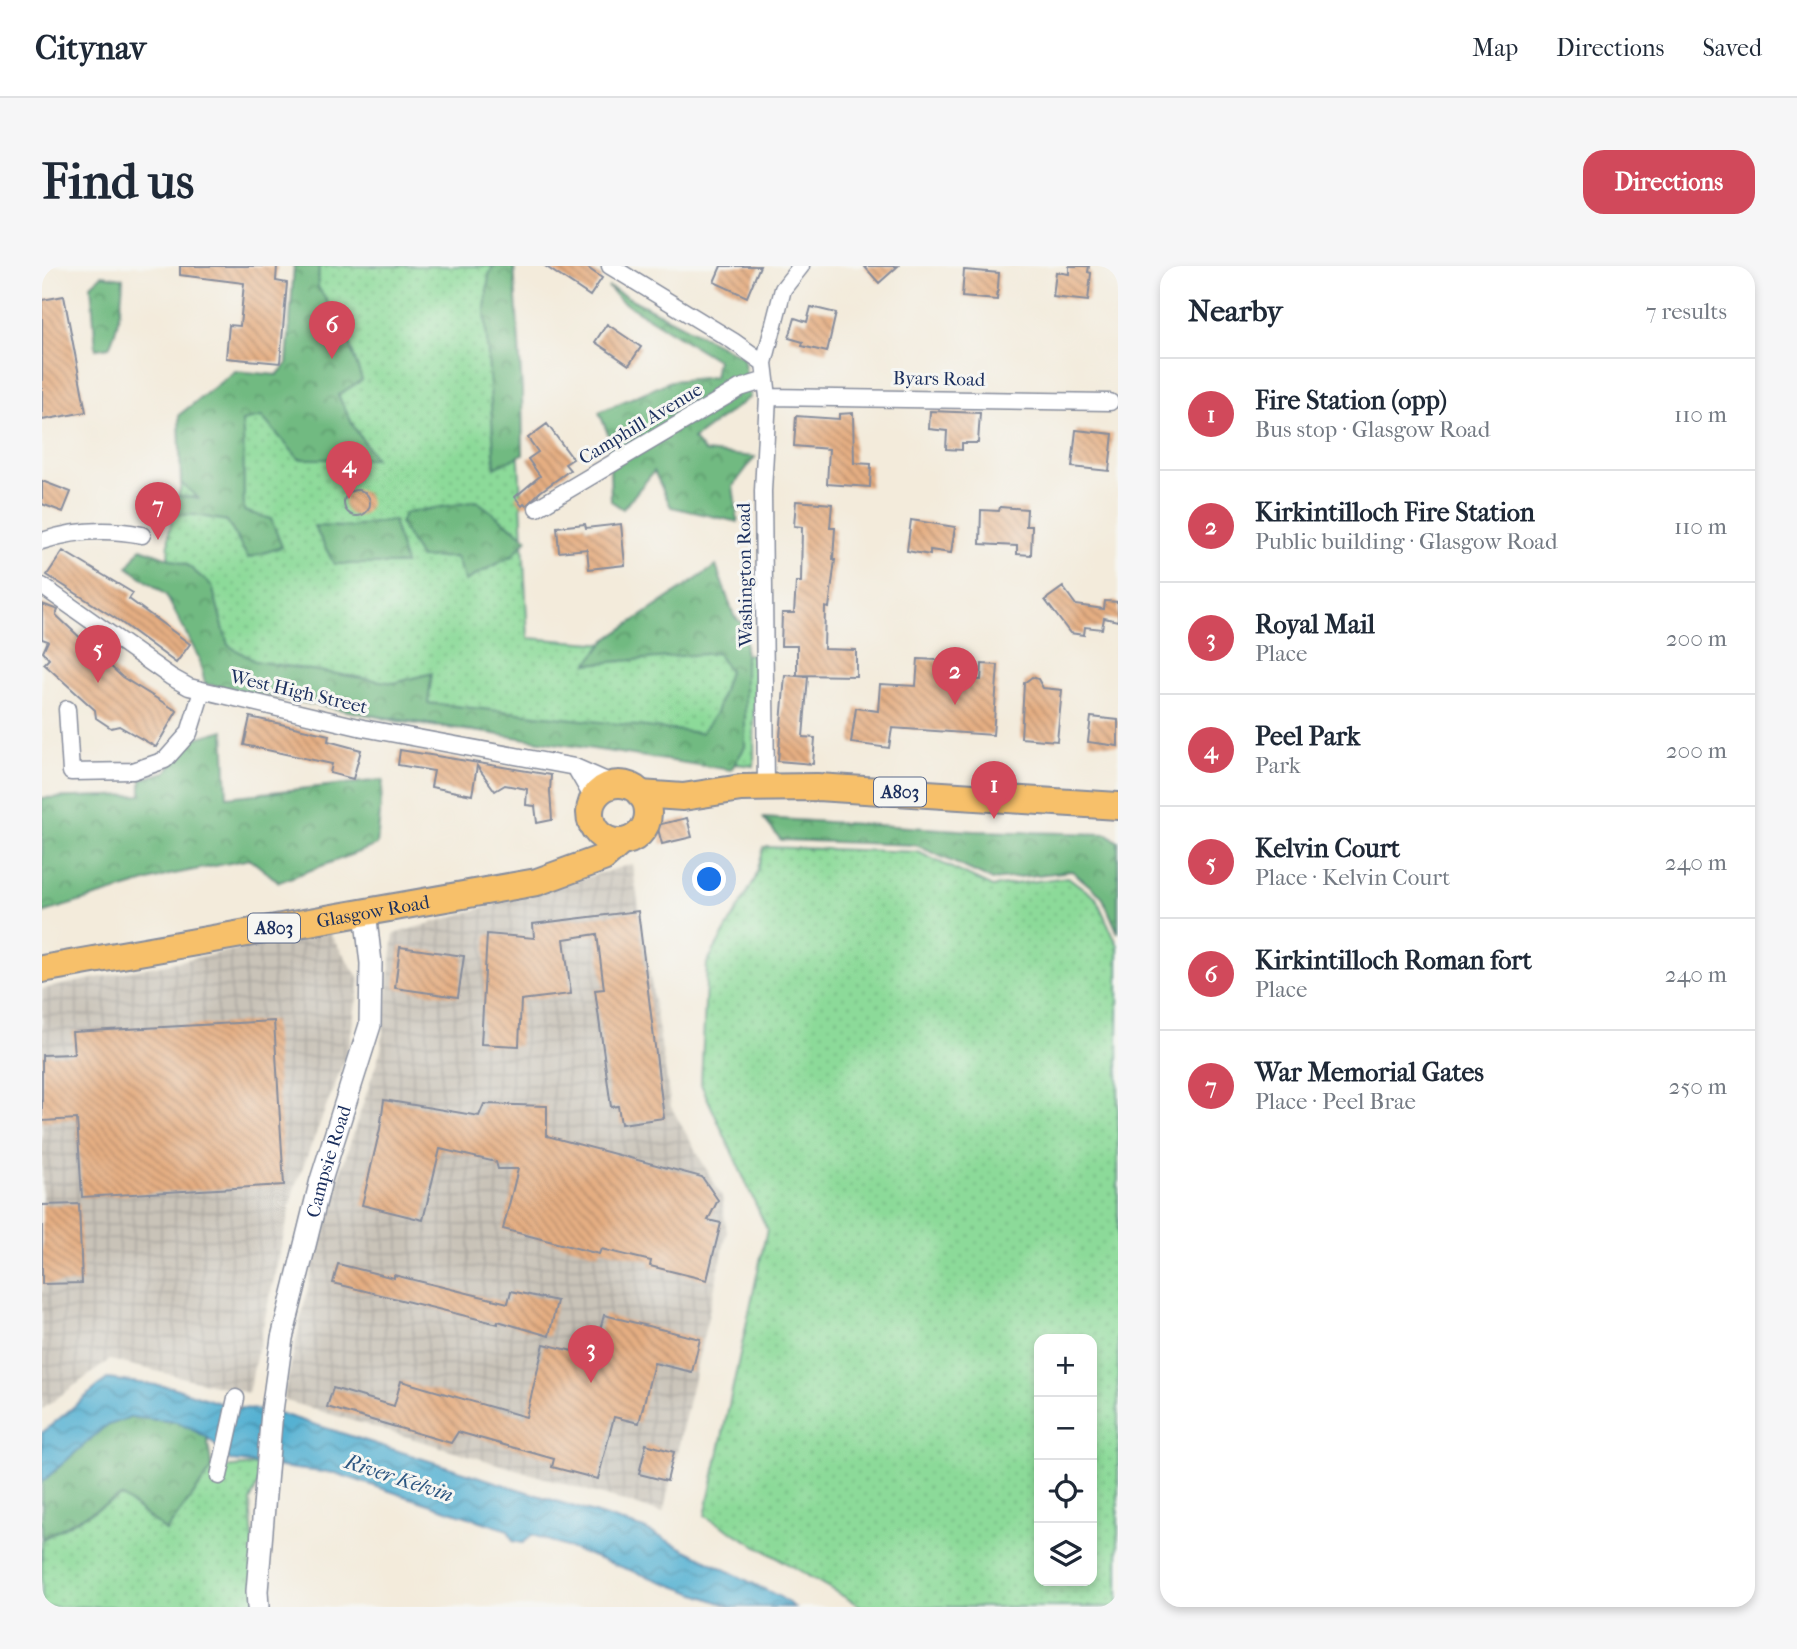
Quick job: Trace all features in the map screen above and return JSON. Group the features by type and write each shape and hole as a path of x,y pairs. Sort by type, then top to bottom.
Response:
{"main road":[{"name":"A803","path":"624,799 683,797 741,788 817,788 1118,806"},
{"path":"578,867 594,827 591,809 624,799"},
{"name":"Glasgow Road","path":"42,969 537,882 603,858 621,842 638,835 624,799"},
{"path":"594,827 605,839 621,842"}],"street":[{"path":"610,266 764,363 783,289 802,266"},
{"name":"Washington Road","path":"764,363 767,388 763,491 766,788"},
{"name":"Camphill Avenue","path":"537,508 740,388 767,388"},
{"name":"Byars Road","path":"767,388 1110,402"},
{"path":"42,541 63,534 105,530 142,536"},
{"name":"West High Street","path":"42,586 171,677 202,691 363,728 575,767 624,799"},
{"path":"66,709 71,772 133,771 165,760 189,733 202,691"},
{"path":"575,767 624,799"},
{"name":"Campsie Road","path":"258,1607 257,1591 272,1411 282,1338 321,1180 370,1025 371,963 365,911"},
{"path":"219,1476 236,1398"}],"shaded area":[{"path":"632,864 671,1107 722,1197 727,1233 663,1513 283,1400 319,1238 381,1049 394,934"},
{"path":"328,931 360,980 348,1051 294,1190 248,1393 110,1360 42,1409 42,989"}],"green space":[{"path":"294,266 319,266 318,287 344,328 362,380 338,395 354,427 375,459 299,459 262,417 242,421 244,511 271,519 282,547 248,558 227,521 194,515 158,514 161,494 198,498 181,483 179,415 235,371 277,375 287,364"},
{"path":"304,266 509,266 528,638 755,655 754,766 399,722 209,678 168,567 169,531 186,467 197,407 297,408"},
{"path":"493,266 514,266 523,454 495,468 485,309 489,275"},
{"path":"102,275 123,278 123,287 119,314 109,347 96,349 91,285"},
{"path":"608,287 743,357 750,397 693,439 705,452 755,457 733,486 738,522 671,507 654,471 623,509 611,501 609,436 599,412 671,381 714,377 717,360 621,301"},
{"path":"477,501 527,539 512,556 465,581 456,557 420,558 400,523 405,513"},
{"path":"393,520 405,564 334,564 314,526 351,527"},
{"path":"141,548 187,565 212,586 228,645 255,661 394,683 432,673 428,703 701,733 716,713 729,671 717,653 587,664 606,640 716,566 734,616 745,626 745,747 731,770 369,715 205,684 199,658 166,595 128,567"},
{"path":"224,730 227,797 383,780 377,845 279,882 250,859 169,875 42,913 42,798 141,795 141,779 166,772 192,739"},
{"path":"763,818 974,831 1108,834 1118,842 1118,933 1102,896 1072,871 992,880 916,845 781,840"},
{"path":"764,847 918,852 992,887 1068,877 1096,898 1118,946 1118,1607 862,1607 705,1516 767,1229 701,1084 707,963 755,879"},
{"path":"130,1417 177,1422 207,1437 212,1469 166,1531 121,1496 42,1539 42,1482 104,1427"},
{"path":"267,1464 250,1501 258,1607 42,1607 42,1539 121,1496 166,1531 212,1469"}],"water":[{"name":"River Kelvin","path":"107,1379 172,1387 231,1407 272,1411 644,1529 780,1597 794,1607 732,1607 533,1535 523,1543 513,1541 508,1530 335,1473 231,1461 207,1437 177,1422 130,1417 104,1427 42,1482 42,1433"}],"building":[{"path":"180,266 277,266 276,281 287,283 280,363 226,358 229,325 240,326 244,283 180,275"},
{"path":"545,266 585,266 602,278 590,296"},
{"path":"721,266 760,266 747,297 714,282"},
{"path":"864,266 898,266 879,283"},
{"path":"1069,266 1089,266 1088,272 1091,273 1088,301 1053,297 1056,272 1069,274"},
{"path":"964,270 999,273 997,300 962,297"},
{"path":"64,296 86,412 42,420 42,300"},
{"path":"811,307 836,313 827,352 802,346 803,342 789,338 795,318 807,322"},
{"path":"607,324 641,347 629,365 595,342"},
{"path":"930,411 980,413 978,443 962,443 962,450 946,449 947,431 929,429"},
{"path":"853,413 854,463 871,464 870,487 827,484 829,449 794,446 796,416 839,419 839,414"},
{"path":"547,424 573,459 565,464 570,470 526,506 522,506 515,497 540,476 528,459 538,452 528,438"},
{"path":"1076,430 1113,434 1109,471 1072,467"},
{"path":"42,481 71,492 63,512 42,504"},
{"path":"357,490 366,494 370,503 366,512 357,516 348,512 344,503 348,494"},
{"path":"796,501 832,504 830,528 835,528 835,560 829,608 825,607 824,649 856,650 856,676 797,675 797,646 781,646 782,613 794,613 796,582 801,582 802,527 794,526"},
{"path":"1000,507 1027,509 1026,526 1032,526 1031,555 1017,554 1017,546 980,544 981,510 999,511"},
{"path":"911,520 955,527 951,553 930,550 930,555 907,551"},
{"path":"585,524 586,528 621,524 625,565 589,569 587,549 559,552 557,527"},
{"path":"63,551 133,593 129,599 190,644 176,663 115,618 47,575"},
{"path":"1063,587 1076,605 1104,609 1105,601 1118,602 1118,621 1104,618 1102,629 1085,627 1084,635 1070,633 1045,600"},
{"path":"42,604 58,610 56,615 122,677 177,711 156,747 119,726 111,728 96,718 95,710 44,664 49,659 43,652 48,641 42,639"},
{"path":"918,659 939,660 938,678 981,680 982,664 998,665 993,735 892,728 889,748 851,743 856,708 878,711 880,684 916,686"},
{"path":"785,675 808,677 803,737 815,738 813,764 778,761"},
{"path":"1032,677 1038,679 1043,688 1062,690 1057,741 1021,738 1024,683"},
{"path":"250,717 329,735 328,741 361,750 353,779 330,773 332,764 244,745"},
{"path":"1091,717 1118,720 1118,746 1088,742"},
{"path":"400,750 551,775 552,820 537,823 535,806 526,805 527,789 505,785 495,791 477,766 472,795 431,787 434,771 398,765"},
{"path":"687,818 692,837 662,844 657,825"},
{"path":"638,911 664,1118 621,1124 618,1106 611,1107 595,990 604,989 597,934 564,939 571,994 521,1000 519,1046 481,1044 487,934 534,938 533,924"},
{"path":"400,947 464,956 458,997 395,988"},
{"path":"274,1021 284,1185 82,1197 77,1119 42,1121 42,1055 74,1054 72,1032"},
{"path":"384,1100 479,1116 484,1104 547,1106 547,1136 702,1177 718,1200 708,1220 721,1223 707,1280 650,1266 651,1261 601,1249 599,1254 503,1229 518,1169 498,1169 496,1162 440,1149 423,1220 362,1205"},
{"path":"79,1204 82,1283 42,1284 42,1205"},
{"path":"338,1264 508,1303 511,1291 557,1301 549,1336 498,1321 498,1324 333,1283"},
{"path":"604,1315 700,1339 692,1372 654,1363 639,1423 614,1417 598,1479 552,1467 554,1459 458,1432 451,1443 327,1407 333,1388 394,1406 401,1381 526,1417 544,1344 593,1356"},
{"path":"646,1444 674,1452 667,1481 639,1474"}],"place":[{"name":"Kirkintilloch Roman fort","path":"332,359"},
{"name":"Peel Park","path":"349,499"},
{"name":"War Memorial Gates","path":"158,540"},
{"name":"Kelvin Court","path":"98,683"},
{"name":"Kirkintilloch Fire Station","path":"955,705"},
{"name":"Fire Station (opp)","path":"994,819"},
{"name":"Royal Mail","path":"591,1383"}]}
